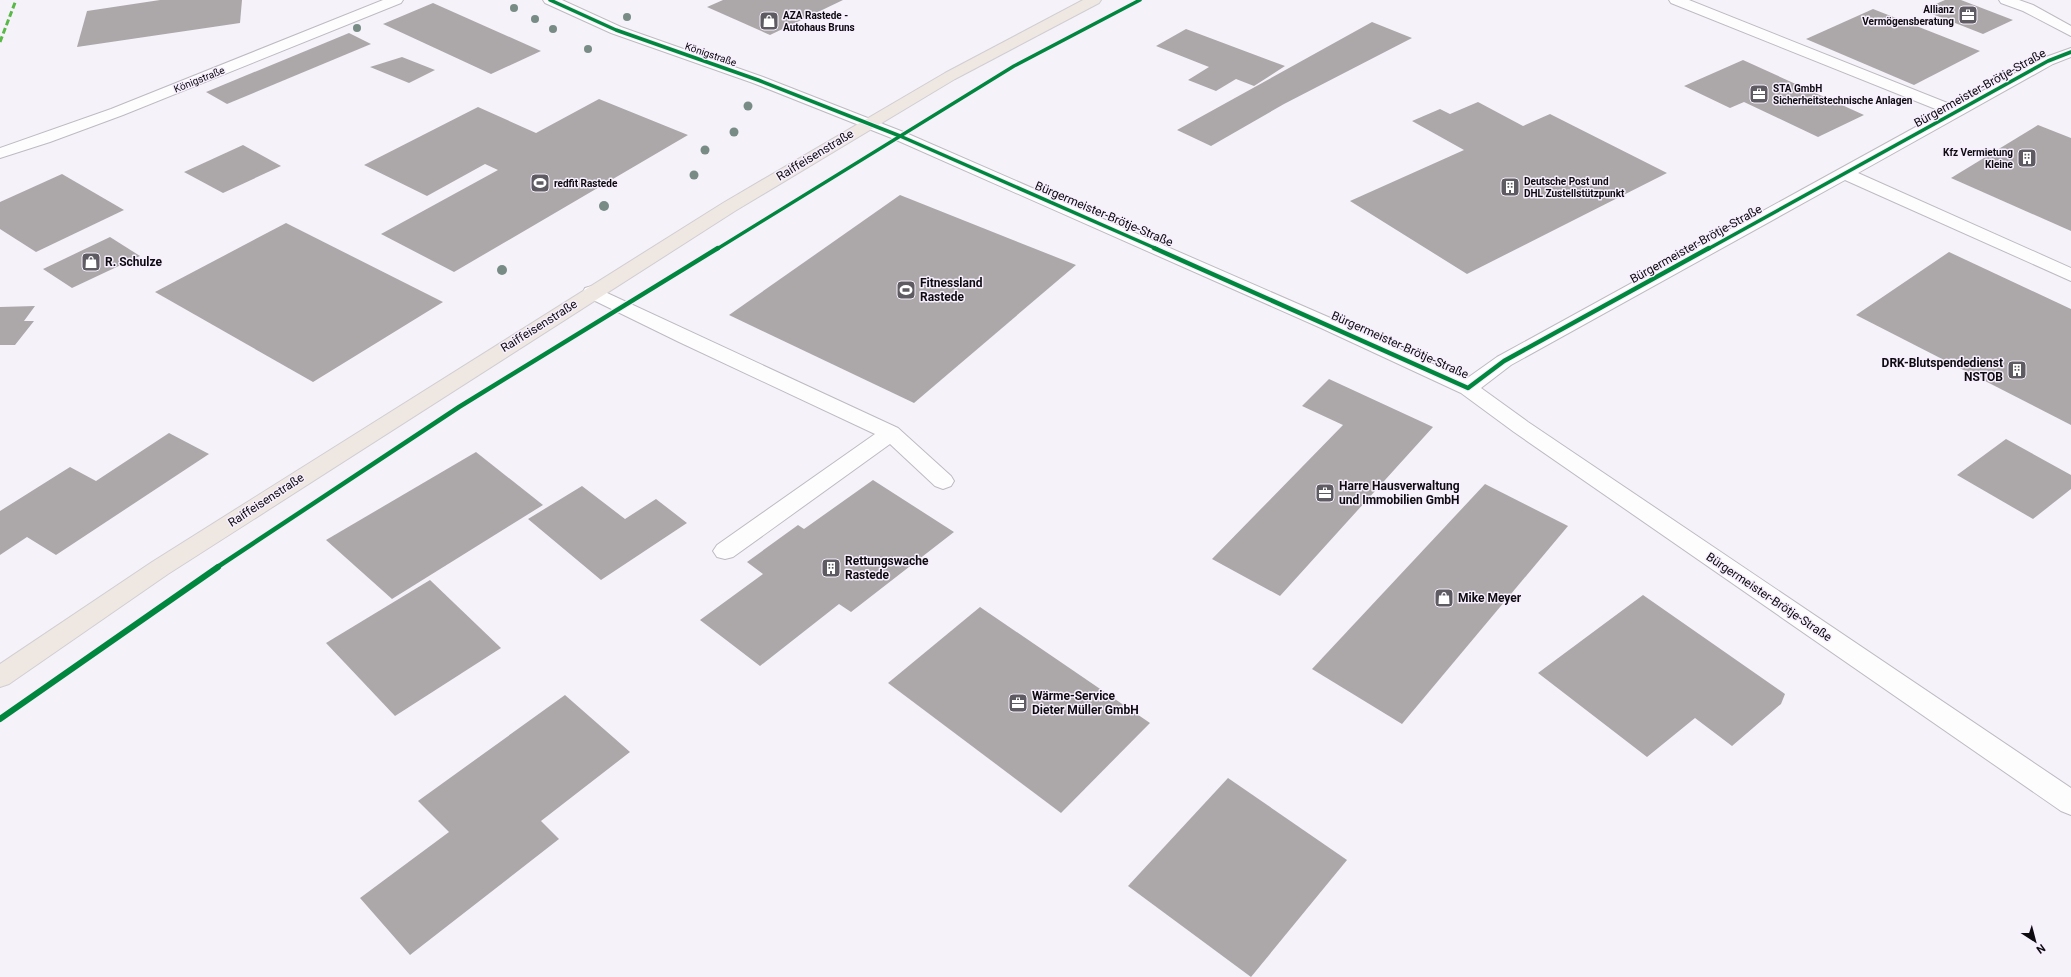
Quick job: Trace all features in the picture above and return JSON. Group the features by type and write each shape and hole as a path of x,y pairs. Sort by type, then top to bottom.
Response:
{"main road":[{"name":"Raiffeisenstraße","path":"0,677 160,568 592,292 868,123 1016,40 1094,0"}],"street":[{"name":"Königstraße","path":"0,153 32,144 165,93 342,20 396,0"},
{"name":"Königstraße","path":"550,0 616,30 758,80 868,123"},
{"path":"1676,0 1956,112"},
{"path":"2006,0 2028,8 2071,32"},
{"name":"Bürgermeister-Brötje-Straße","path":"1468,388 1504,361 2048,61 2071,52"},
{"name":"Bürgermeister-Brötje-Straße","path":"868,123 1205,269 1468,388 1527,432 2071,803"},
{"path":"1844,173 2071,274"},
{"path":"592,292 686,338 891,433 943,481"},
{"path":"725,551 891,433"}],"building":[{"path":"160,0 242,0 240,23 77,47 87,11"},
{"name":"AZA Rastede - Autohaus Bruns","path":"723,0 843,0 770,35 707,7"},
{"name":"Allianz Vermögensberatung","path":"1945,0 1961,0 2013,20 1983,34 1922,10"},
{"path":"433,3 541,51 491,74 383,24"},
{"path":"1873,9 1980,51 1914,85 1806,39"},
{"path":"1372,22 1412,38 1284,104 1211,146 1177,130"},
{"path":"1186,29 1285,66 1254,86 1236,79 1216,91 1188,80 1209,67 1156,46"},
{"path":"349,33 371,44 227,104 206,92"},
{"path":"402,57 435,70 409,83 370,67"},
{"name":"STA GmbH Sicherheitstechnische Anlagen","path":"1743,60 1864,115 1818,137 1744,102 1730,108 1684,86"},
{"name":"redfit Rastede","path":"599,99 688,135 454,272 381,234 498,170 485,164 427,196 364,165 478,107 536,133"},
{"name":"Deutsche Post und DHL Zustellstützpunkt","path":"1478,102 1523,126 1550,114 1667,173 1467,274 1350,201 1464,150 1412,121 1440,109 1450,114"},
{"name":"Kfz Vermietung Kleine","path":"2038,125 2071,138 2071,231 1951,178"},
{"path":"243,145 281,166 223,193 184,172"},
{"path":"62,174 124,210 36,252 0,229 0,202"},
{"name":"Fitnessland Rastede","path":"900,195 1076,265 914,403 729,315"},
{"path":"286,223 443,302 313,382 155,292"},
{"name":"R. Schulze","path":"110,237 140,256 72,288 43,269"},
{"name":"DRK-Blutspendedienst NSTOB","path":"1949,252 2071,309 2071,425 1856,315"},
{"path":"35,306 24,321 34,321 15,345 0,345 0,307"},
{"name":"Harre Hausverwaltung und Immobilien GmbH","path":"1329,379 1433,427 1280,596 1212,559 1343,425 1302,406"},
{"path":"169,433 209,454 56,555 27,537 0,555 0,511 70,467 96,481"},
{"path":"2006,439 2071,475 2071,489 2033,519 1957,475"},
{"path":"476,452 543,505 392,599 326,540"},
{"name":"Rettungswache Rastede","path":"873,480 954,532 851,612 839,604 760,666 700,620 763,574 747,562 798,525 804,529"},
{"name":"Mike Meyer","path":"1485,484 1568,526 1402,724 1312,669"},
{"path":"582,486 625,519 656,499 687,523 601,580 528,519"},
{"path":"430,580 501,648 395,716 326,643"},
{"path":"1643,595 1785,694 1781,704 1732,746 1695,718 1647,757 1538,673"},
{"name":"Wärme-Service Dieter Müller GmbH","path":"980,607 1150,723 1061,813 888,683"},
{"path":"565,695 630,752 541,821 559,839 410,955 360,898 449,832 418,801"},
{"path":"1228,778 1347,860 1251,977 1128,886"}],"marked path":[{"path":"0,42 16,0"}],"cycle path":[{"path":"550,0 616,30 758,80 900,136 1328,324 1468,388 1504,361 2048,61 2071,52"},
{"path":"0,719 260,537 459,407 1014,66 1140,0"}],"place":[{"name":"Allianz Vermögensberatung","path":"1968,15"},
{"name":"AZA Rastede - Autohaus Bruns","path":"769,21"},
{"name":"STA GmbH Sicherheitstechnische Anlagen","path":"1759,94"},
{"name":"Kfz Vermietung Kleine","path":"2027,158"},
{"name":"redfit Rastede","path":"540,183"},
{"name":"Deutsche Post und DHL Zustellstützpunkt","path":"1510,187"},
{"name":"R. Schulze","path":"91,262"},
{"name":"Fitnessland Rastede","path":"906,290"},
{"name":"DRK-Blutspendedienst NSTOB","path":"2017,370"},
{"name":"Harre Hausverwaltung und Immobilien GmbH","path":"1325,493"},
{"name":"Rettungswache Rastede","path":"831,568"},
{"name":"Mike Meyer","path":"1444,598"},
{"name":"Wärme-Service Dieter Müller GmbH","path":"1018,703"}]}
